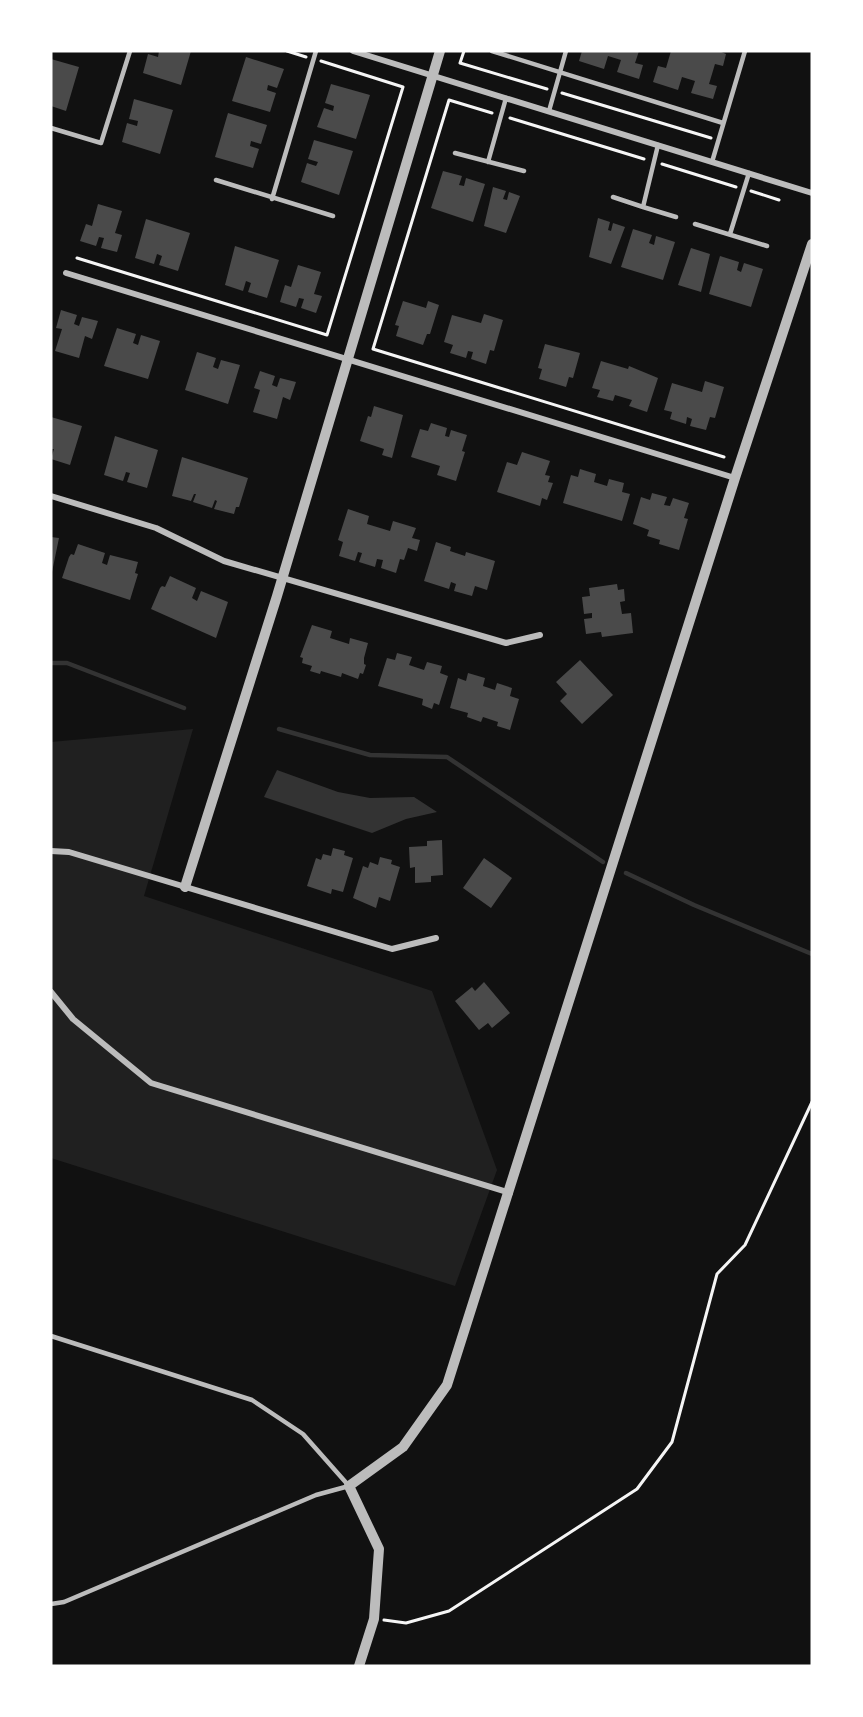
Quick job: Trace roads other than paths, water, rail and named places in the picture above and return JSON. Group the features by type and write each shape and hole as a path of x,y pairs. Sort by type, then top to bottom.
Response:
{"street":[{"path":"353,51 812,193"},
{"path":"185,887 282,578 440,51"},
{"path":"359,1666 374,1619 379,1549 349,1486 403,1446 447,1385 510,1193 735,478 812,244"},
{"path":"66,273 735,478"},
{"path":"51,496 156,528 224,561 506,644 540,635"},
{"path":"51,851 69,852 392,949 436,938"},
{"path":"51,992 72,1019 151,1083 510,1193"}],"lane":[{"path":"51,128 101,143 130,51"},
{"path":"272,199 316,51"},
{"path":"492,51 723,123"},
{"path":"549,111 566,51"},
{"path":"712,162 745,51"},
{"path":"488,162 506,98"},
{"path":"643,207 658,145"},
{"path":"455,153 524,171"},
{"path":"730,234 749,173"},
{"path":"216,180 333,216"},
{"path":"613,197 676,217"},
{"path":"695,224 767,246"},
{"path":"51,1336 252,1400 303,1434 349,1486 316,1495 64,1602 51,1605"}],"waterway":[{"path":"51,663 67,663 184,708"},
{"path":"279,729 370,755 447,757 603,862"},
{"path":"626,873 694,905 812,954"}]}
